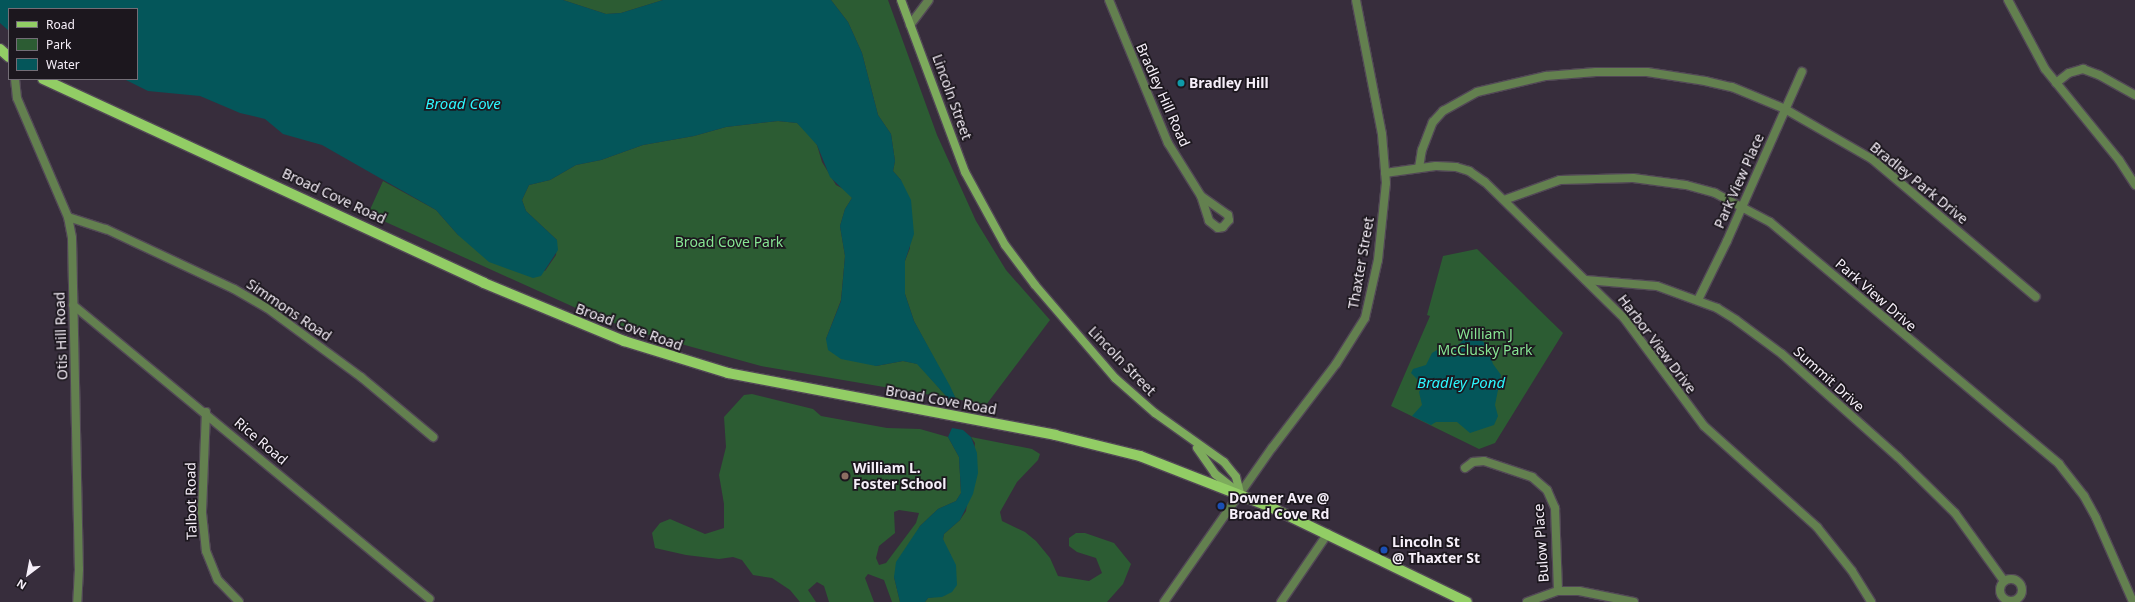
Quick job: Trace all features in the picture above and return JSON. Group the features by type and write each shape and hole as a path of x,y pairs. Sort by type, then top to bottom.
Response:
{"main road":[{"name":"Lincoln Street","path":"901,0 965,172 1005,245 1034,285 1115,378 1138,400 1191,440 1224,462 1236,477 1240,493"},
{"path":"0,49 8,57"},
{"name":"Broad Cove Road","path":"45,80 484,283 584,326 665,356 765,381 1102,446 1179,469 1240,493"},
{"path":"1191,440 1215,474 1240,493 1467,602"}],"street":[{"path":"910,25 929,0"},
{"name":"Bradley Hill Road","path":"1109,0 1168,143 1201,196"},
{"name":"Thaxter Street","path":"1164,602 1240,493 1336,364 1365,318 1378,260 1384,218 1386,173 1382,134 1356,0"},
{"path":"2008,0 2036,54 2056,83 2119,160 2135,185"},
{"path":"2056,83 2069,73 2083,69 2099,75 2135,95"},
{"name":"Bradley Park Drive","path":"1419,168 1427,134 1443,111 1477,92 1546,76 1616,71 1676,75 1732,87 1785,109 1843,141 1896,177 2036,298"},
{"name":"Park View Place","path":"1698,300 1727,241 1802,72"},
{"name":"Otis Hill Road","path":"15,80 17,98 68,216 72,238 79,569 77,602"},
{"name":"Harbor View Drive","path":"1386,173 1436,166 1469,171 1485,182 1624,318 1704,426 1817,527 1852,571 1871,602"},
{"name":"Park View Drive","path":"1504,200 1560,180 1608,177 1658,180 1686,185 1715,193 1742,206 1795,241 1919,350 1997,410 2058,464 2084,496 2096,518 2133,602"},
{"name":"Simmons Road","path":"68,216 106,229 234,289 267,308 361,377 433,437"},
{"name":"Summit Drive","path":"1586,280 1657,286 1698,300 1736,320 1782,354 1898,457 1955,513 2004,581"},
{"name":"Rice Road","path":"73,305 206,412 430,598"},
{"name":"Talbot Road","path":"206,412 202,506 206,551 218,580 239,602"},
{"name":"Bulow Place","path":"1465,468 1473,462 1484,461 1532,477 1547,490 1555,508 1558,591"},
{"path":"1281,602 1328,534"},
{"path":"1527,602 1558,591 1596,592 1634,602"}],"green space":[{"path":"563,0 663,0 621,13 606,14"},
{"path":"831,0 888,0 937,135 976,221 1006,270 1050,320 986,405 956,399 914,321 905,294 905,261 910,248 901,180 893,171 895,161 891,134 878,115 862,53 848,22"},
{"name":"Broad Cove Park","path":"778,121 797,123 807,132 817,145 822,162 836,185 849,192 852,198 845,209 840,226 845,256 841,300 826,339 876,366 903,361 918,364 947,397 948,401 937,396 761,366 641,333 587,313 368,214 383,181 436,210 458,235 545,271 556,255 557,240 526,211 522,200 529,185 550,180 576,165 601,160 643,145 694,136 726,127"},
{"name":"William J McClusky Park","path":"1477,249 1563,333 1495,443 1479,449 1391,406 1430,316 1427,315 1443,256"},
{"path":"752,394 813,409 821,416 887,428 920,429 948,437 959,457 961,493 956,501 938,509 920,526 894,577 900,602 892,602 884,580 868,574 865,578 874,602 829,602 824,586 817,582 808,590 816,602 800,602 790,590 772,578 753,575 742,560 733,557 719,559 686,555 655,548 652,533 660,523 670,519 705,534 724,528 724,504 719,475 726,447 724,417 744,395","holes":["899,510 919,513 916,523 886,563 879,565 876,558 879,546 895,533 894,512"]},
{"path":"971,437 1032,449 1040,454 1038,460 1017,482 1000,512 1002,521 1025,532 1036,541 1050,558 1058,576 1089,581 1102,573 1096,558 1077,552 1069,546 1069,538 1076,533 1085,533 1114,543 1131,564 1123,584 1107,602 925,602 928,598 946,595 951,555 945,548 943,539 944,534 960,520 966,511 975,443"}],"water":[{"name":"Broad Cove","path":"0,0 563,0 606,14 621,13 663,0 831,0 848,22 862,53 878,115 891,134 895,161 893,171 901,180 911,200 914,234 905,261 905,294 914,321 956,399 954,403 950,403 947,397 917,364 903,361 876,366 841,359 828,350 826,339 841,301 845,256 840,226 845,209 852,198 830,177 817,145 797,123 778,121 726,127 694,136 643,145 601,160 576,165 550,180 529,185 522,200 526,211 557,240 558,250 541,276 533,278 489,262 458,235 436,210 322,145 283,134 265,119 240,113 200,96 148,91 126,80 138,80 138,8 8,8 8,30 0,23"},
{"name":"Bradley Pond","path":"1468,336 1477,337 1486,344 1493,364 1501,375 1495,405 1498,416 1494,425 1470,433 1457,422 1436,422 1431,425 1412,416 1422,405 1419,392 1423,385 1411,373 1413,369 1426,365 1432,353 1437,350 1458,345"},
{"path":"952,428 963,430 971,437 977,453 978,473 973,494 960,520 944,534 943,539 956,565 957,585 952,592 942,597 928,598 925,602 900,602 894,577 896,562 920,526 938,509 956,501 961,493 959,457 948,437"}],"place":[{"name":"Bradley Hill","path":"1181,83"},
{"name":"William L. Foster School","path":"845,476"},
{"name":"Downer Ave @ Broad Cove Rd","path":"1221,506"},
{"name":"Lincoln St @ Thaxter St","path":"1384,550"}]}
